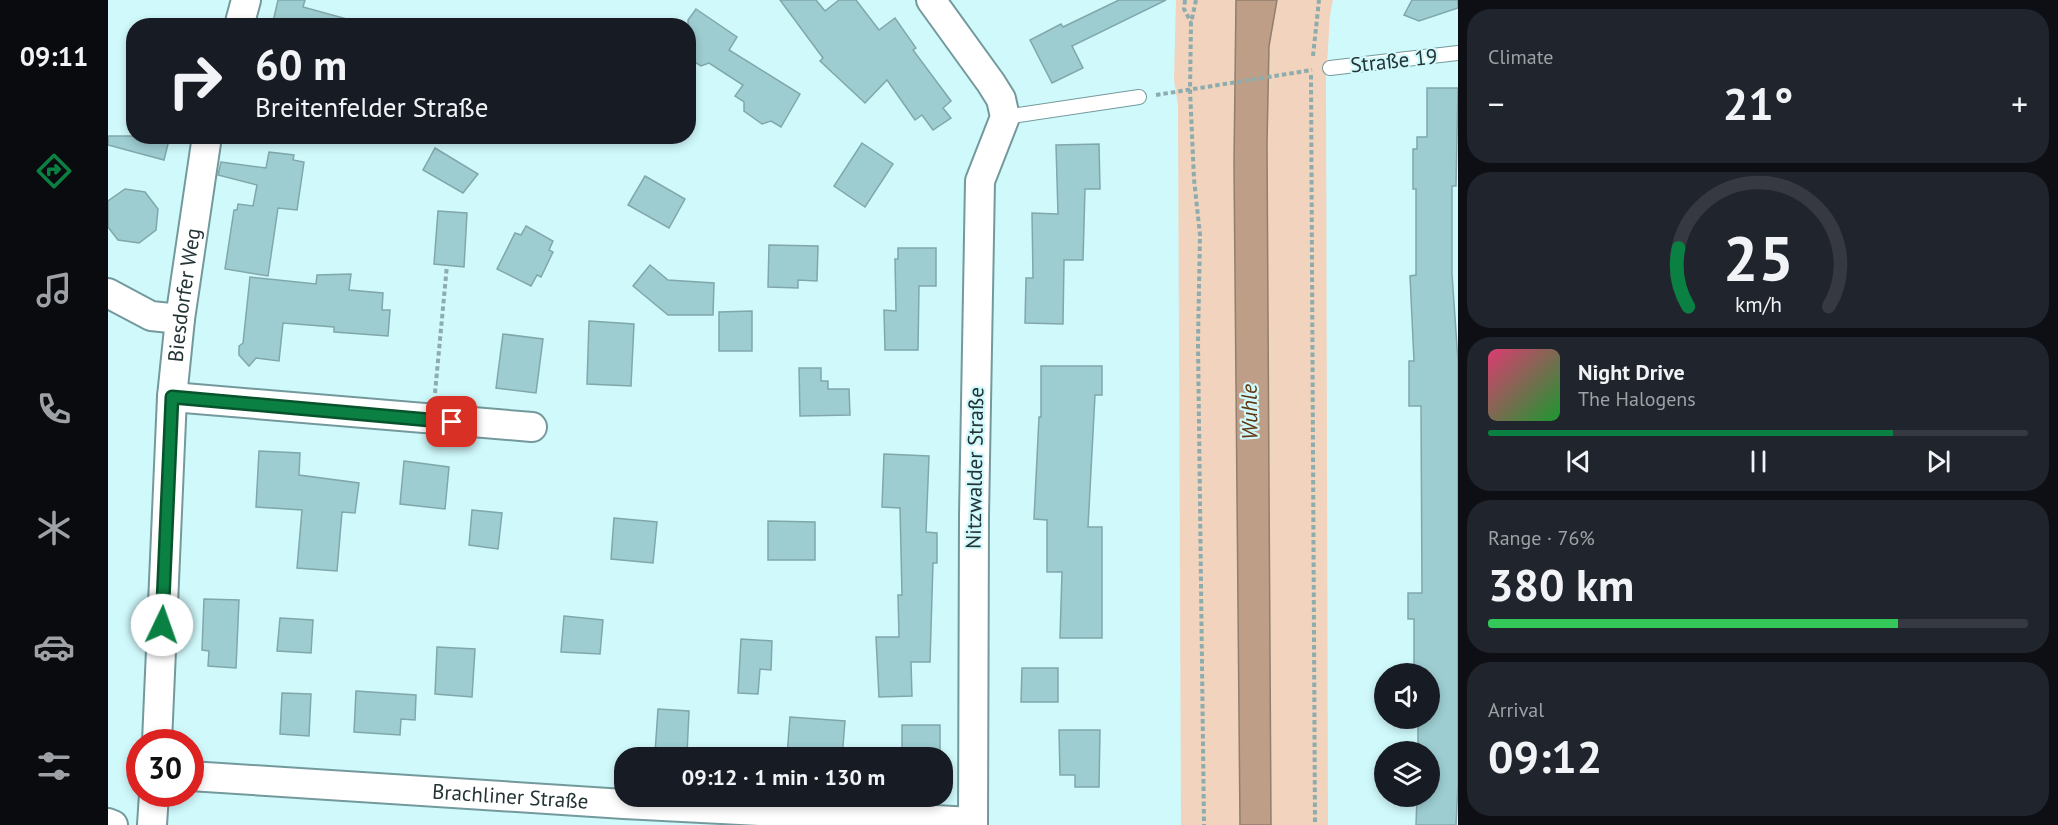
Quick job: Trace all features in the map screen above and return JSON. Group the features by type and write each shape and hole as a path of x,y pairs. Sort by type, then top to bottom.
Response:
{"street":[{"path":"241,18 246,0"},
{"path":"931,0 991,83 1001,99 1005,117"},
{"name":"Nitzwalder Straße","path":"973,824 974,516 980,182 1005,117"},
{"name":"Biesdorfer Weg","path":"158,729 172,397 180,320 206,144"},
{"path":"108,293 151,316 180,320"},
{"path":"172,397 532,427"},
{"name":"Brachliner Straße","path":"204,777 648,806 973,824"},
{"path":"152,825 153,807"},
{"path":"108,823 114,825"}],"lane":[{"name":"Straße 19","path":"1330,68 1458,54"},
{"path":"1005,117 1139,97"}],"path":[{"path":"1185,0 1184,9 1191,23"},
{"path":"1197,0 1191,23 1190,90 1194,179 1200,235 1198,342 1204,825"},
{"path":"1315,825 1311,70 1319,0"},
{"path":"1139,97 1298,72"},
{"path":"433,420 447,265"}],"shaded area":[{"path":"1176,0 1236,0 1234,164 1240,825 1181,825 1178,105 1174,80"},
{"path":"1277,0 1333,0 1326,81 1328,825 1271,825 1267,144 1269,46"}],"water":[{"name":"Wuhle","path":"1236,0 1277,0 1269,46 1267,144 1271,825 1240,825 1234,164"}],"building":[{"path":"278,0 305,0 303,7 343,18 274,18"},
{"path":"780,0 816,0 825,11 839,0 856,0 879,30 895,18 916,48 913,50 951,101 943,108 951,118 933,130 922,115 915,120 887,80 865,103 820,61 823,58"},
{"path":"1119,0 1166,0 1072,46 1083,68 1052,83 1030,40 1061,24 1063,27"},
{"path":"1412,0 1458,0 1458,8 1419,21 1404,15"},
{"path":"696,9 737,37 729,50 800,94 781,127 771,121 762,124 744,111 744,102 735,96 743,85 709,63 701,66 696,63 696,18 689,18"},
{"path":"1427,88 1458,88 1456,186 1452,186 1452,274 1458,361 1458,784 1456,825 1416,825 1417,807 1440,807 1440,741 1418,741 1418,729 1440,729 1440,663 1414,663 1414,619 1408,619 1408,593 1422,593 1421,406 1409,406 1409,361 1414,361 1410,276 1416,275 1416,189 1413,189 1413,149 1417,149 1417,137 1427,137"},
{"path":"108,136 126,136 126,144 168,144 164,160 108,145"},
{"path":"862,143 893,164 865,207 834,186"},
{"path":"1099,144 1100,189 1085,189 1083,260 1064,260 1063,324 1025,323 1026,278 1033,278 1032,213 1058,214 1056,145"},
{"path":"435,148 478,174 463,193 423,170"},
{"path":"269,152 294,155 293,160 304,162 297,210 278,208 268,276 225,269 234,210 237,210 238,204 253,206 257,185 218,175 221,162 266,168"},
{"path":"645,176 685,199 669,228 628,205"},
{"path":"125,189 145,192 158,209 156,230 139,243 118,240 108,227 108,201"},
{"path":"438,211 467,213 464,267 434,264"},
{"path":"526,226 553,241 549,250 553,252 541,277 537,275 531,286 497,269 515,233 521,235"},
{"path":"769,245 818,246 817,281 798,280 798,288 768,287"},
{"path":"898,248 936,248 936,286 919,286 918,350 885,350 884,310 896,311 895,259 898,259"},
{"path":"650,265 668,280 714,283 713,315 668,315 633,286"},
{"path":"351,274 349,290 383,293 382,310 390,310 388,336 334,332 334,327 283,323 279,361 256,358 249,366 239,355 239,346 243,343 250,277 316,284 317,275"},
{"path":"752,311 752,351 719,351 719,312"},
{"path":"589,321 634,324 631,386 587,384"},
{"path":"503,334 543,339 536,393 496,388"},
{"path":"1041,366 1102,366 1102,395 1095,395 1088,527 1102,527 1102,638 1060,638 1062,572 1047,572 1047,520 1034,519 1039,417 1041,417"},
{"path":"799,368 821,368 821,381 828,381 828,389 849,389 850,415 800,416"},
{"path":"259,451 300,453 299,475 359,483 355,513 342,512 337,571 297,568 302,510 256,507"},
{"path":"884,454 929,456 926,532 937,533 937,563 933,563 930,662 911,662 912,696 879,697 876,637 899,637 898,595 902,595 900,508 882,507"},
{"path":"404,461 449,467 445,509 400,504"},
{"path":"472,510 502,513 498,549 469,545"},
{"path":"614,518 657,522 653,563 611,559"},
{"path":"768,521 815,522 815,560 768,560"},
{"path":"204,599 239,600 236,668 208,666 209,651 202,650"},
{"path":"564,616 603,620 600,654 561,652"},
{"path":"280,618 313,620 311,653 277,651"},
{"path":"741,639 772,641 771,670 760,669 758,694 738,693"},
{"path":"437,647 475,649 472,697 435,694"},
{"path":"1022,668 1058,668 1058,702 1021,702"},
{"path":"356,691 416,695 415,720 401,719 400,735 354,732"},
{"path":"282,693 311,694 309,736 280,734"},
{"path":"658,709 689,711 687,747 655,747"},
{"path":"790,717 845,721 843,747 788,747"},
{"path":"902,725 940,725 940,747 902,747"},
{"path":"1059,730 1100,730 1099,787 1075,787 1075,775 1060,775"}],"route":[{"path":"162,625 172,397 452,422"}]}
